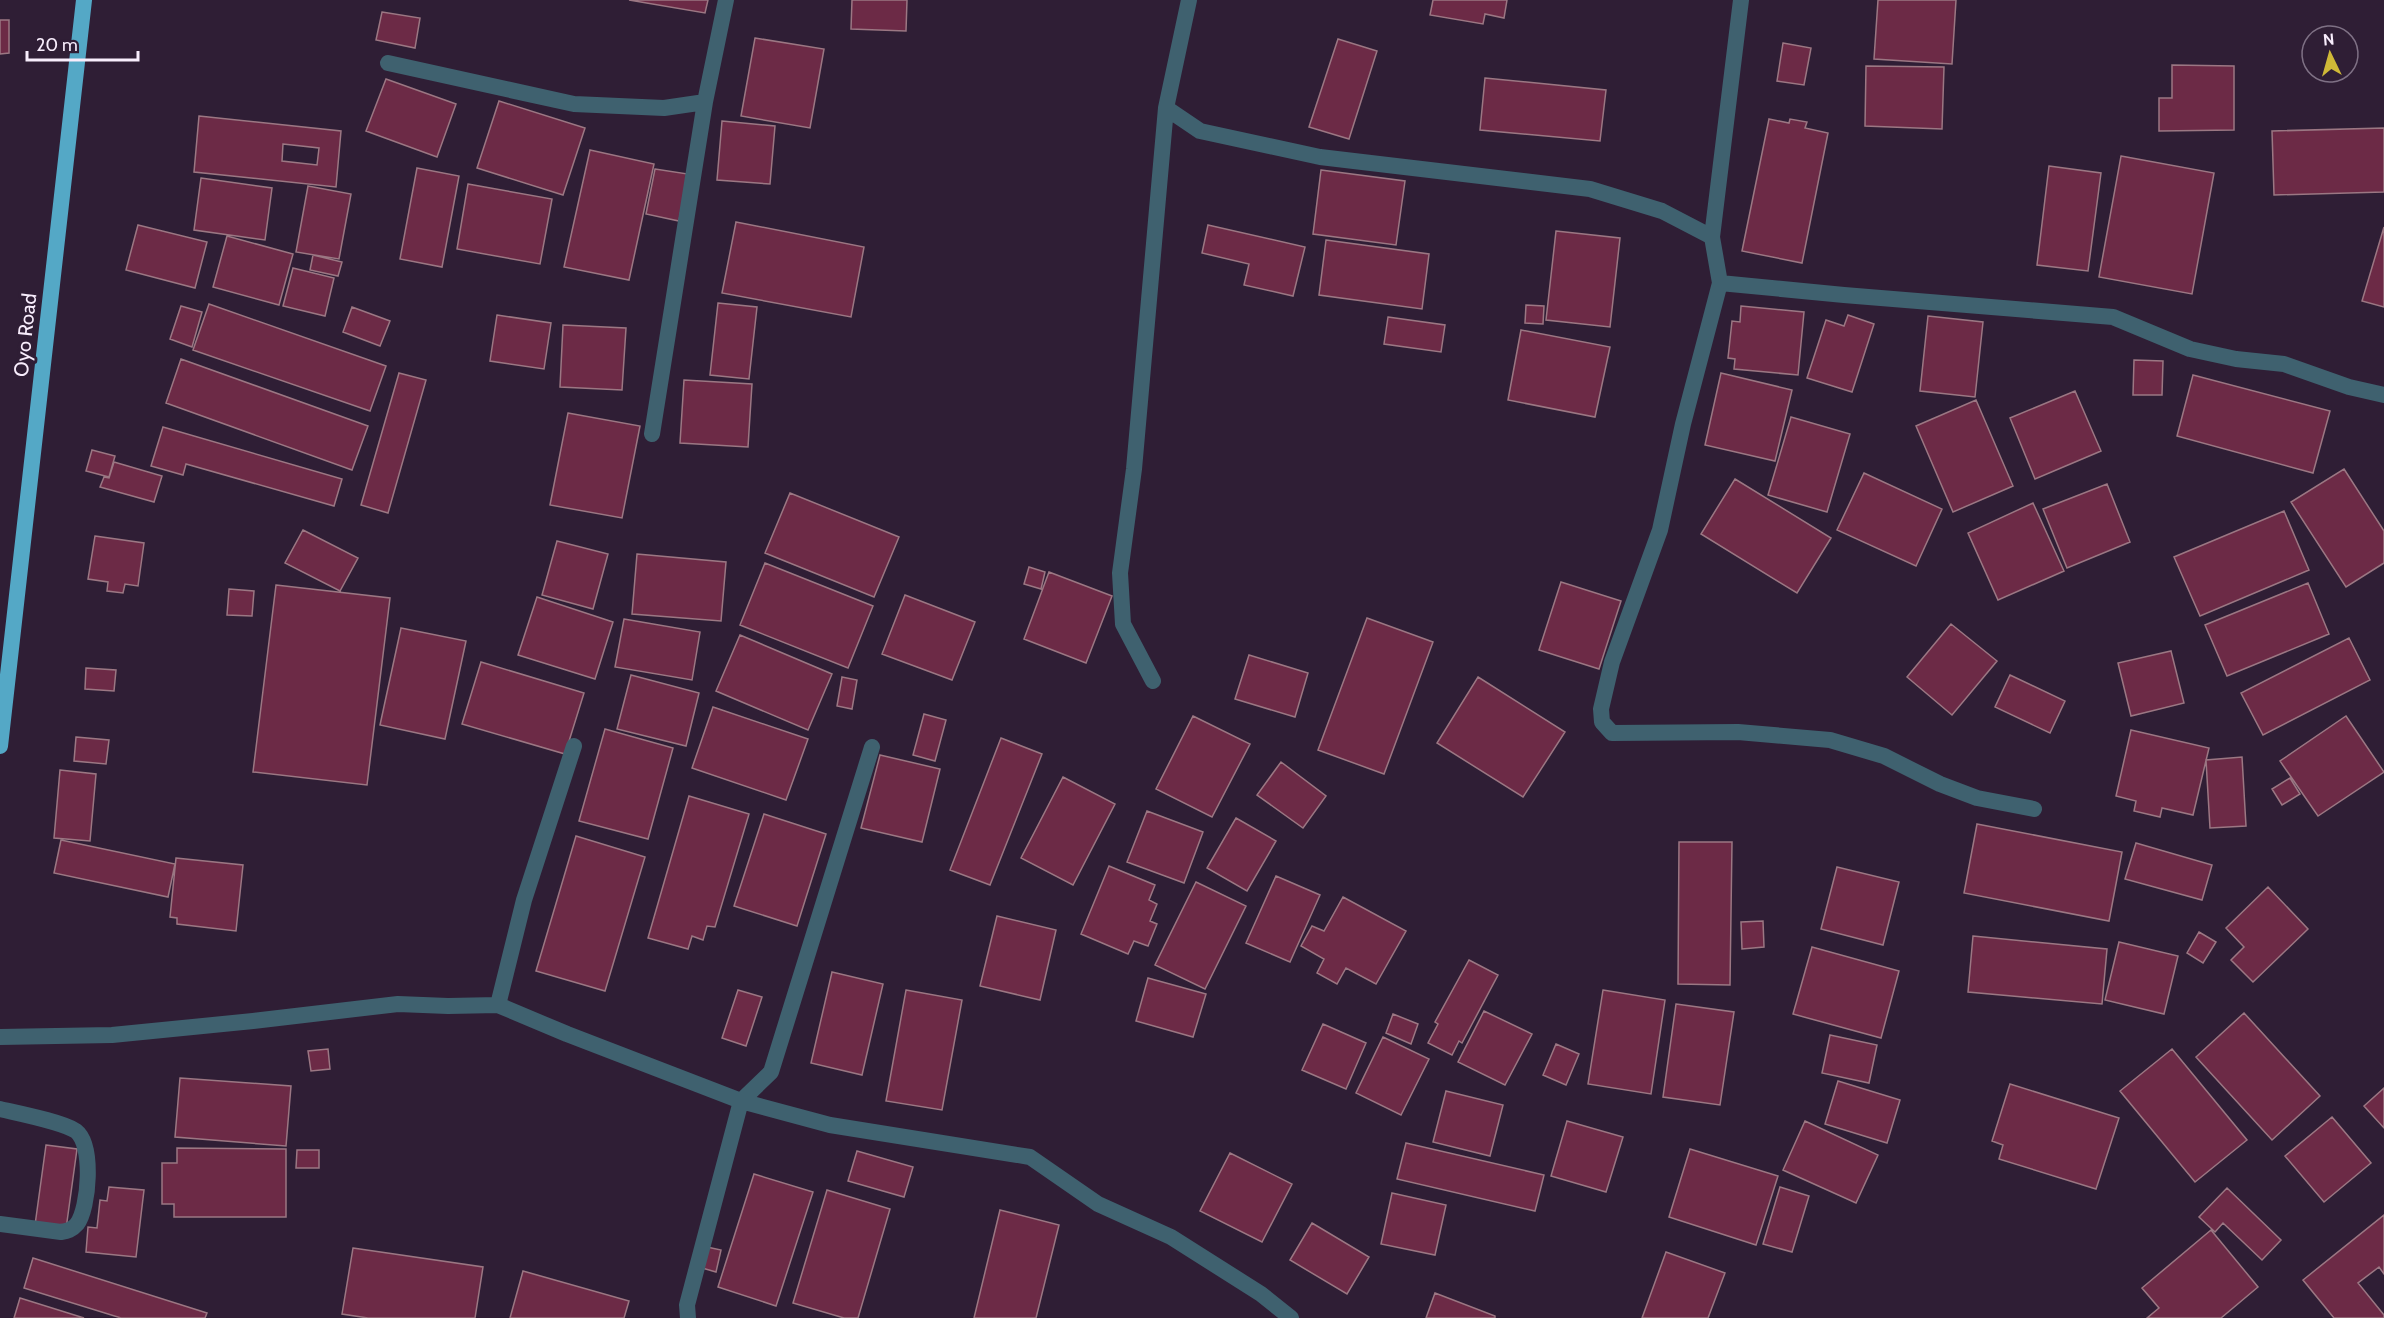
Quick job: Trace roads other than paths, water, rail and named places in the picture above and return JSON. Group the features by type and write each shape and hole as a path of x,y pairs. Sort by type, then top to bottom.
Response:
{"highway":[{"name":"Oyo Road","path":"0,746 2,693 84,0"}],"street":[{"path":"651,434 705,102 726,0"},
{"path":"1154,681 1123,624 1120,573 1134,469 1166,108 1189,0"},
{"path":"1741,0 1712,237 1720,283 1683,424 1660,530 1612,662 1601,708 1602,722 1612,734 1738,732 1830,740 1884,756 1940,784 1977,798 2034,809"},
{"path":"388,63 574,104 664,108 705,102"},
{"path":"1166,108 1200,131 1320,157 1590,189 1662,211 1712,237"},
{"path":"1720,283 2113,317 2190,349 2236,359 2283,364 2349,387 2384,395"},
{"path":"498,1005 524,900 574,746"},
{"path":"688,1318 687,1305 741,1101 771,1072 872,747"},
{"path":"0,1037 112,1035 253,1022 398,1004 498,1005 741,1101 830,1125 1030,1157 1098,1204 1171,1237 1261,1294 1290,1318"},
{"path":"0,1108 76,1131 86,1143 89,1168 86,1194 78,1222 70,1230 61,1232 0,1224"}]}
